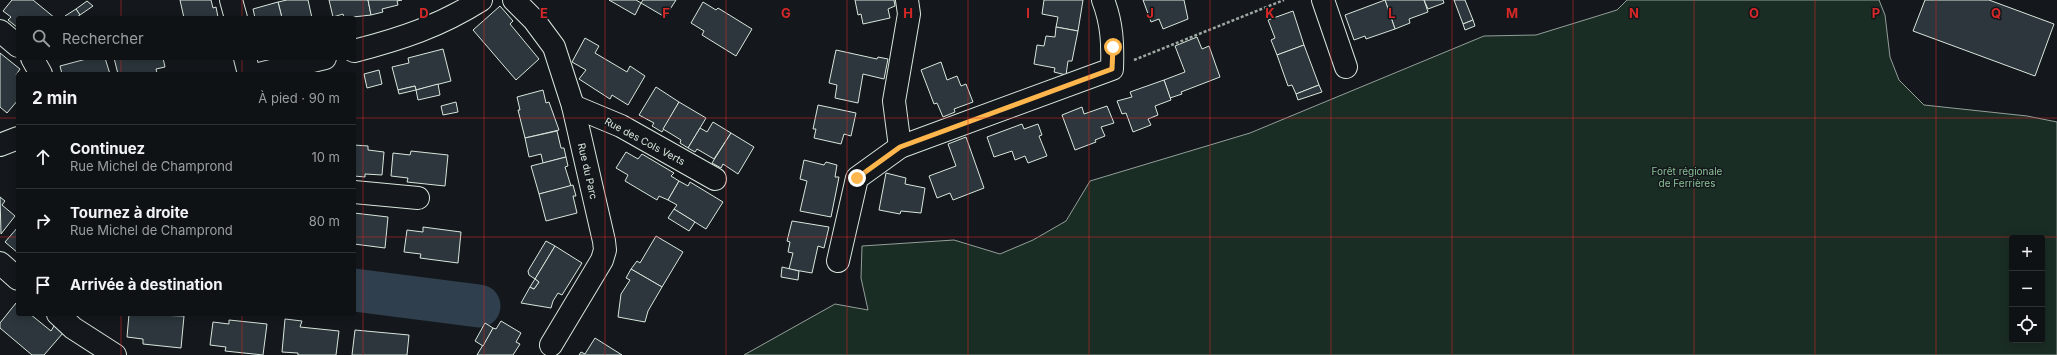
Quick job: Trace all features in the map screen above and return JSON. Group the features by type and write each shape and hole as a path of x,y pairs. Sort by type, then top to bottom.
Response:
{"street":[{"path":"231,0 235,16"},
{"path":"356,50 420,32 440,24 481,0"},
{"name":"Rue du Parc","path":"514,0 534,20 554,47 574,106 605,250 602,260 552,345"},
{"path":"900,147 894,101 909,14 907,0"},
{"path":"838,261 857,178 900,147 1112,69 1113,47 1110,20 1103,0"},
{"path":"1323,0 1346,67"},
{"path":"0,31 16,44"},
{"path":"33,60 40,72"},
{"path":"246,60 248,72"},
{"path":"267,72 317,60"},
{"name":"Rue des Cols Verts","path":"574,106 621,126 715,179"},
{"path":"0,144 16,139"},
{"path":"356,192 418,198"},
{"path":"0,262 16,277"},
{"path":"60,316 73,328 115,355"}],"path":[{"path":"1112,69 1284,0"}],"green space":[{"name":"Forêt régionale de Ferrières","path":"1627,0 1879,0 1885,15 1890,57 1899,80 1924,105 2027,116 2057,122 2057,355 744,355 835,304 868,310 861,278 862,246 954,240 1000,254 1033,240 1066,221 1090,181 1250,133 1484,36 1536,35 1617,10"}],"building":[{"path":"12,0 33,0 53,16 16,16 16,26 8,20 11,17 3,11"},
{"path":"180,0 211,0 213,8 216,7 218,16 184,16"},
{"path":"287,0 308,0 312,16 282,16 278,2"},
{"path":"329,0 368,0 371,15 356,17 344,16 343,14 333,16"},
{"path":"368,0 402,0 397,1 398,5 382,9 383,12 371,15"},
{"path":"609,0 636,0 641,3 635,15"},
{"path":"643,0 676,0 665,17 641,3"},
{"path":"855,0 894,0 895,6 888,9 890,18 863,24 861,14 858,15"},
{"path":"1044,0 1083,0 1078,31 1056,27 1058,17 1042,14"},
{"path":"1143,0 1184,0 1188,19 1163,29 1159,19 1151,22"},
{"path":"1385,0 1424,0 1428,12 1409,19 1410,23 1395,29"},
{"path":"1385,0 1395,29 1366,39 1365,36 1354,40 1345,15"},
{"path":"1424,0 1443,0 1444,3 1428,9"},
{"path":"1454,0 1465,0 1473,20 1463,24"},
{"path":"1925,0 1989,0 2054,24 2035,76 1913,31"},
{"path":"87,1 93,6 80,15 76,9"},
{"path":"278,2 282,16 255,16 253,9"},
{"path":"703,2 716,10 718,8 752,29 736,56 702,35 704,31 691,23"},
{"path":"500,6 513,21 510,24 539,59 516,80 473,30"},
{"path":"76,9 80,15 78,16 65,16"},
{"path":"1293,11 1304,45 1277,55 1271,40 1275,38 1268,20"},
{"path":"1473,20 1475,26 1465,30 1463,24"},
{"path":"1056,27 1078,31 1072,61 1068,61 1066,75 1054,72 1055,68 1034,64 1037,45 1044,46 1046,36 1055,37"},
{"path":"1197,37 1202,49 1209,46 1220,77 1181,92 1182,94 1170,98 1164,80 1185,72 1175,46"},
{"path":"585,38 599,46 595,53 627,72 630,66 645,76 628,105 612,95 610,99 579,79 586,70 572,62"},
{"path":"1304,45 1319,85 1296,94 1292,85 1288,86 1277,55"},
{"path":"443,49 451,81 416,90 415,86 398,90 392,67 409,63 408,58"},
{"path":"836,50 877,59 878,57 888,59 884,79 863,74 858,103 835,98 837,85 829,83"},
{"path":"0,53 20,69 16,72 16,102 7,113 0,107"},
{"path":"82,60 106,60 109,72 62,72 60,66"},
{"path":"114,60 163,60 165,67 156,69 157,72 118,72"},
{"path":"941,62 947,80 957,76 961,86 966,84 973,102 954,109 955,112 943,117 937,103 934,104 921,70"},
{"path":"379,70 382,84 367,88 364,74"},
{"path":"1164,80 1171,100 1155,106 1158,115 1148,119 1151,125 1133,132 1126,113 1122,114 1117,101 1132,97 1130,92"},
{"path":"438,84 440,95 418,100 416,90"},
{"path":"1319,85 1322,92 1298,100 1296,94"},
{"path":"415,86 416,90 399,94 398,90"},
{"path":"656,87 679,102 662,132 652,126 654,123 639,115"},
{"path":"543,90 546,103 549,102 559,130 525,138 518,110 520,110 517,97"},
{"path":"456,102 458,112 443,115 441,106"},
{"path":"679,102 706,118 688,148 680,143 681,140 663,129"},
{"path":"818,105 856,113 851,136 844,134 841,144 814,138 816,129 813,129"},
{"path":"1107,106 1114,123 1101,127 1105,136 1095,140 1096,142 1075,150 1062,115 1082,107 1084,114"},
{"path":"713,122 731,133 714,159 697,149 695,152 688,148 700,128 707,132"},
{"path":"1022,124 1024,129 1038,124 1042,135 1039,136 1047,156 1028,163 1025,156 1015,160 1012,151 994,157 987,137"},
{"path":"557,131 561,148 564,148 566,157 543,163 541,154 529,157 525,138"},
{"path":"731,133 754,147 738,174 723,164 721,168 712,163"},
{"path":"966,137 984,188 953,200 950,193 937,198 929,176 956,166 948,144"},
{"path":"356,145 368,146 368,150 384,152 382,175 365,174 365,177 356,176"},
{"path":"411,151 448,155 445,186 407,182 408,178 391,176 393,153 410,155"},
{"path":"626,152 638,159 642,154 674,173 671,176 679,181 668,200 659,196 657,200 625,181 628,175 616,168"},
{"path":"566,157 568,166 565,167 571,186 539,194 531,166"},
{"path":"804,160 824,165 826,162 837,165 835,177 839,177 831,217 800,211 807,181 800,179"},
{"path":"886,173 906,178 905,184 925,188 921,213 901,211 900,214 879,210"},
{"path":"679,181 688,186 690,182 723,202 706,229 674,209 677,205 668,200"},
{"path":"573,185 576,196 573,196 577,213 546,221 539,194"},
{"path":"0,197 5,201 2,205 15,216 1,234"},
{"path":"674,209 695,222 689,231 668,218"},
{"path":"356,213 388,217 385,248 356,244"},
{"path":"792,221 829,227 824,248 818,246 812,273 789,269 793,253 788,252 790,242 787,241"},
{"path":"423,227 461,232 458,263 420,258 421,254 404,252 407,230 423,232"},
{"path":"16,229 16,251 5,242"},
{"path":"656,236 683,252 662,287 631,269 637,261 640,263"},
{"path":"546,241 555,246 535,279 529,275 528,271"},
{"path":"555,246 582,263 562,295 558,293 551,308 521,303 530,287 534,289 539,282 535,279"},
{"path":"782,267 799,271 798,280 781,277"},
{"path":"631,269 662,287 648,311 645,322 618,317 621,294 630,280 626,278"},
{"path":"535,279 539,282 534,289 530,287"},
{"path":"16,303 16,316 32,316 51,331 54,326 63,333 44,355 32,355 0,328 0,323"},
{"path":"129,316 184,316 181,348 143,344 143,339 127,337"},
{"path":"285,319 302,321 300,327 339,331 336,355 298,355 298,353 282,352"},
{"path":"229,320 267,324 263,355 225,351 226,347 210,345 213,322 229,324"},
{"path":"501,321 521,333 516,342 520,344 513,355 477,355 493,328 496,329"},
{"path":"485,323 493,328 483,346 475,341"},
{"path":"355,330 409,335 407,355 352,355"},
{"path":"595,338 622,355 579,355 581,352 585,354"}],"waterway":[{"path":"356,290 479,306"}],"route":[{"path":"857,178 900,147 1112,69 1113,47"}]}
